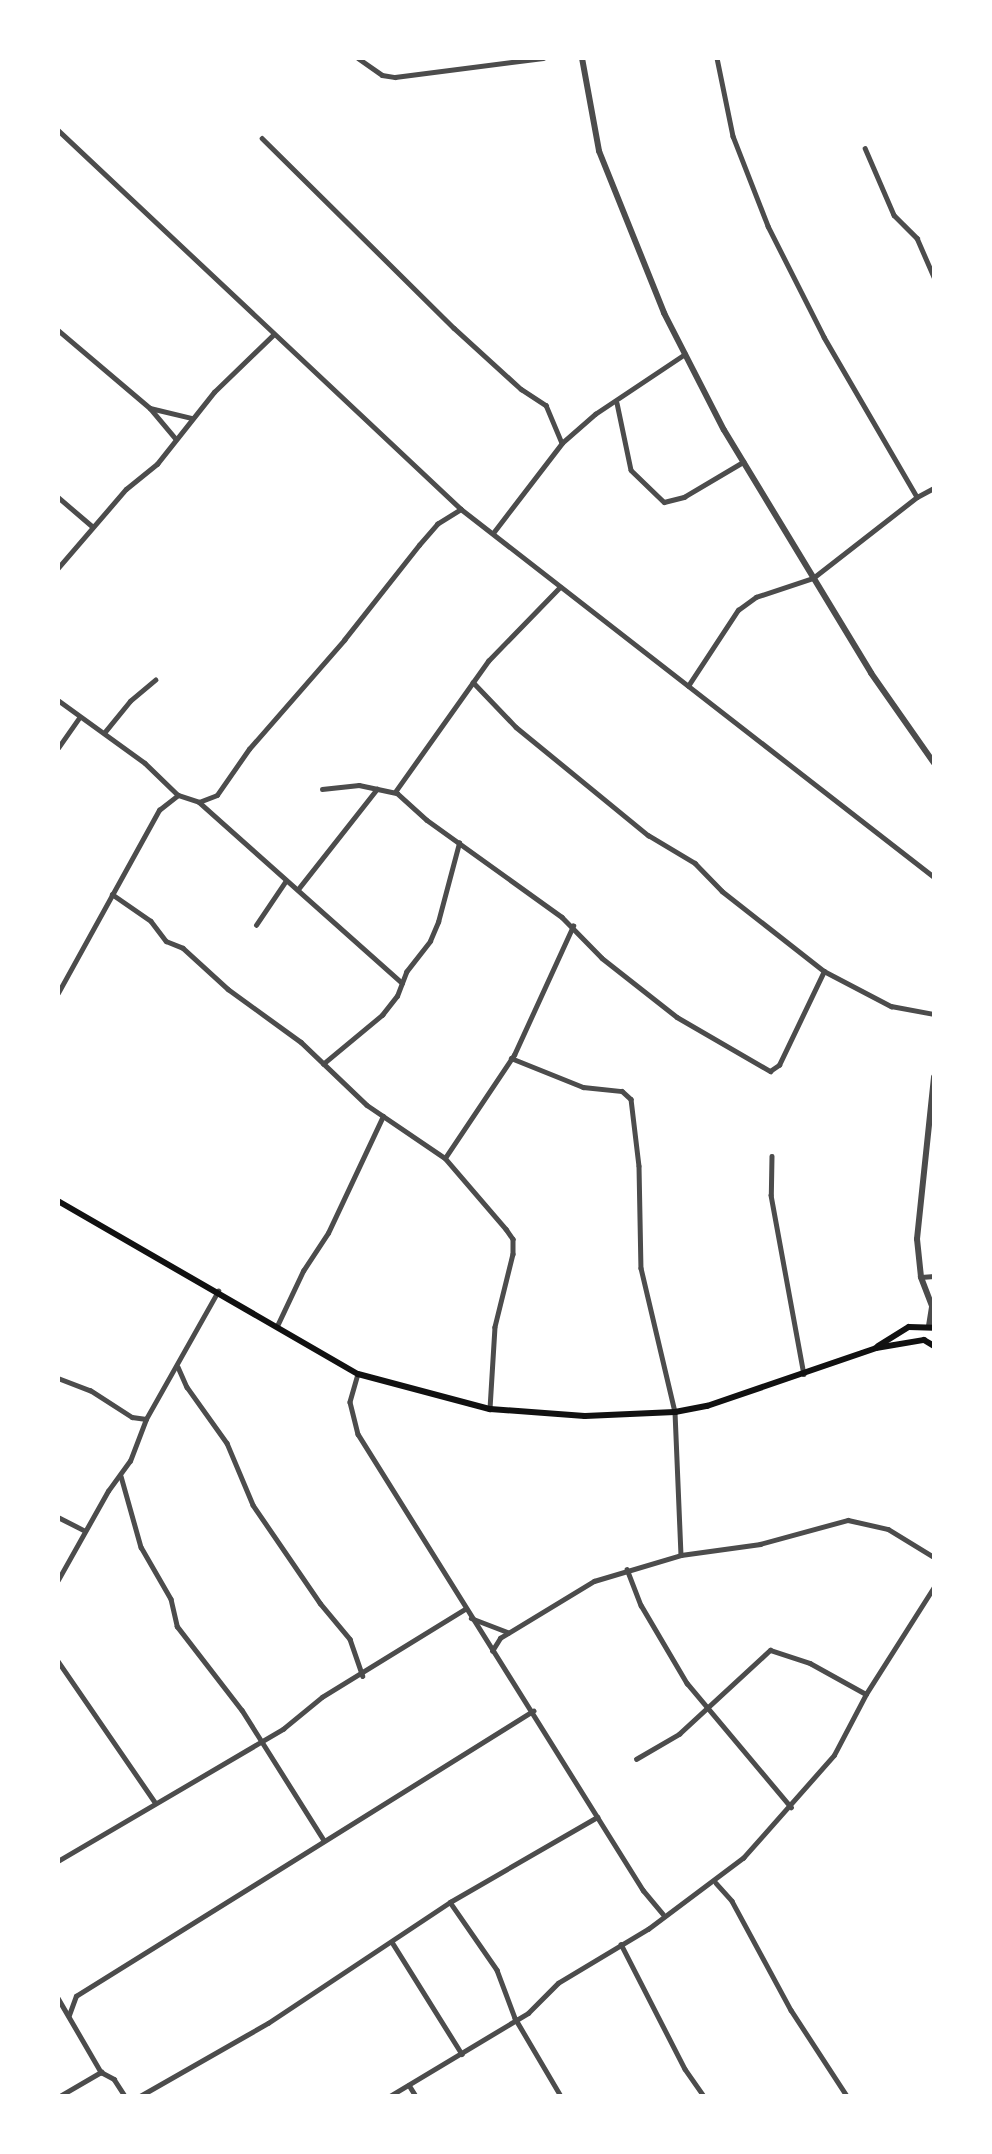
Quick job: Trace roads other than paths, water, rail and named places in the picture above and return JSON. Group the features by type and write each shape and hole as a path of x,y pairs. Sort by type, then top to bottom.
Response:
{"main road":[{"path":"58,1201 219,1290 358,1374 490,1409 585,1416 675,1412 805,1374 876,1348 924,1340 934,1346"},
{"path":"876,1348 909,1327 932,1327"}],"street":[{"path":"358,58 383,75 395,77 543,58"},
{"path":"582,58 590,116 615,197 685,354 813,578 871,673 934,763"},
{"path":"717,58 733,136 768,226 824,337 917,497"},
{"path":"58,130 461,509 934,877"},
{"path":"262,138 454,328 521,390 546,405 562,443"},
{"path":"865,148 894,215 917,238 934,276"},
{"path":"58,330 150,408 175,438"},
{"path":"58,568 92,526 137,479 157,464 191,418 273,335"},
{"path":"493,533 562,443 595,414 617,403 685,354"},
{"path":"617,403 631,470 664,502 684,497 744,461"},
{"path":"150,408 191,418"},
{"path":"688,686 738,610 756,597 813,578 917,497 934,488"},
{"path":"58,497 92,526"},
{"path":"199,802 217,794 249,749 344,640 419,545 437,524 461,509"},
{"path":"395,792 472,682 560,587"},
{"path":"104,733 130,701 155,680"},
{"path":"472,682 516,727 649,835 695,863 722,891 824,971 891,1006 934,1014"},
{"path":"58,700 79,718 104,733 177,795 199,802 285,882 299,888 402,983"},
{"path":"58,748 79,718"},
{"path":"322,789 359,785 395,792 459,843 573,926 602,958 677,1017 770,1071 779,1065 824,971"},
{"path":"299,888 377,789"},
{"path":"58,993 159,810 177,795"},
{"path":"323,1064 382,1015 402,983 438,922 459,843"},
{"path":"256,925 285,882"},
{"path":"112,894 323,1064 383,1116 445,1158 513,1239 511,1273 490,1366 490,1409"},
{"path":"445,1158 511,1058 573,926"},
{"path":"511,1058 583,1087 622,1091 631,1098 639,1166 641,1268 675,1412 684,1538 681,1555"},
{"path":"932,1327 932,1306 921,1277 919,1197 934,1077"},
{"path":"277,1326 303,1272 333,1223 383,1116"},
{"path":"772,1156 772,1195 805,1374"},
{"path":"921,1277 934,1276"},
{"path":"58,1580 84,1530 121,1476 146,1419 178,1367 219,1290"},
{"path":"178,1367 187,1387 227,1443 253,1505 325,1611 350,1639 363,1676"},
{"path":"358,1374 350,1402 351,1419 492,1652 533,1712 597,1817 663,1914"},
{"path":"58,1378 90,1390 119,1411 146,1419"},
{"path":"121,1476 141,1547 171,1599 177,1626 262,1741 324,1840"},
{"path":"58,1517 84,1530"},
{"path":"492,1652 509,1632 594,1581 681,1555 760,1545 848,1520 888,1529 934,1557"},
{"path":"627,1569 640,1605 671,1658 708,1709 791,1807"},
{"path":"390,2096 534,2009 558,1983 663,1914 716,1883 791,1807 834,1755 866,1694 934,1587"},
{"path":"58,1861 262,1741 322,1697 363,1676 465,1609"},
{"path":"471,1618 509,1632"},
{"path":"636,1759 664,1745 708,1709 770,1650 810,1663 866,1694"},
{"path":"58,1661 155,1802"},
{"path":"69,2015 76,1996 533,1712"},
{"path":"140,2096 268,2023 450,1902 597,1817"},
{"path":"716,1883 732,1901 791,2010 847,2096"},
{"path":"450,1902 497,1970 516,2018 561,2096"},
{"path":"393,1942 461,2054"},
{"path":"621,1944 685,2069 704,2096"},
{"path":"58,1998 101,2072 114,2079 125,2096"},
{"path":"60,2096 101,2072"},
{"path":"409,2085 416,2096"}]}
